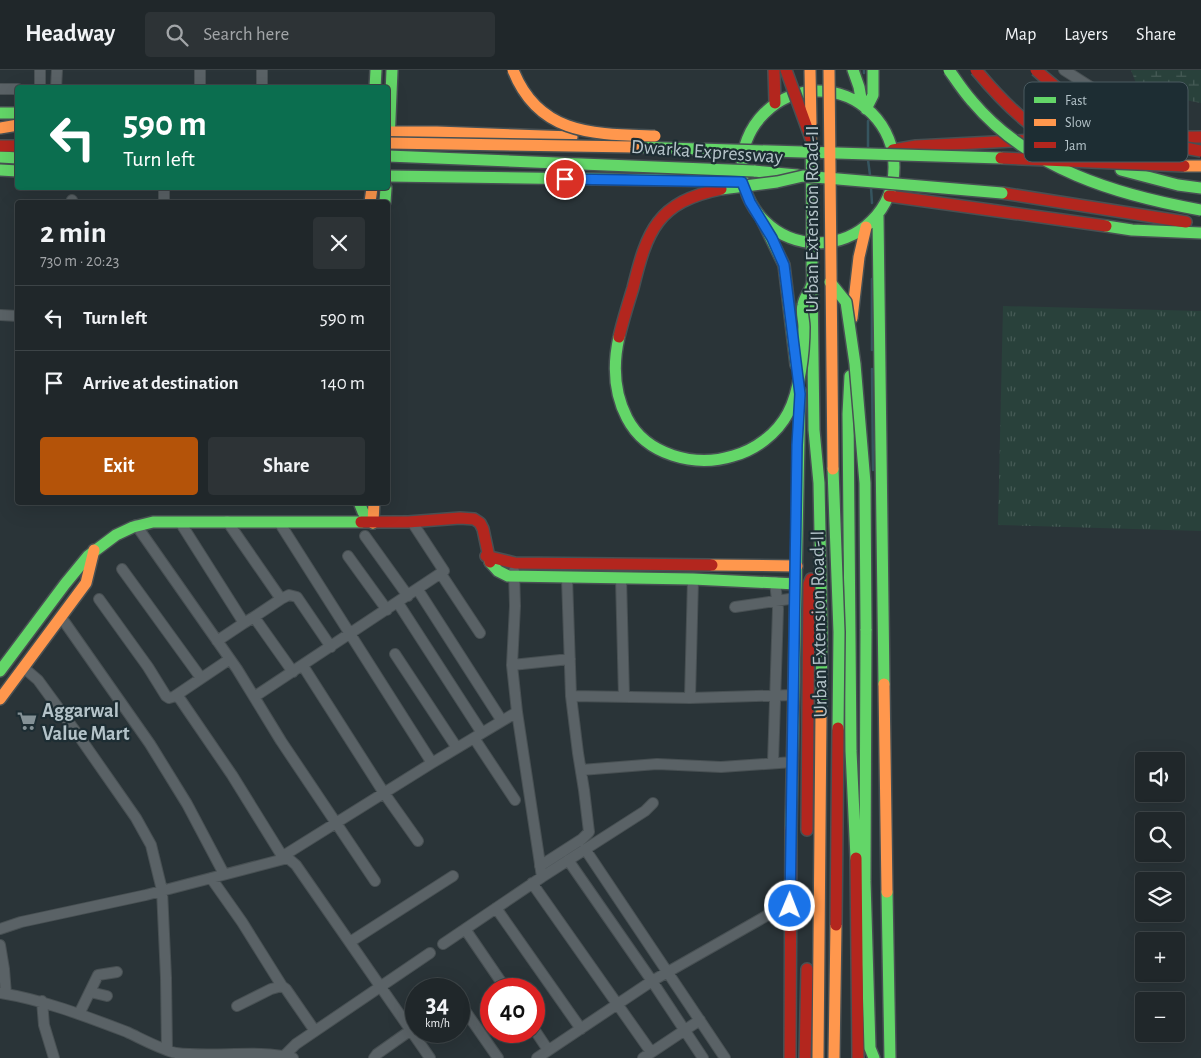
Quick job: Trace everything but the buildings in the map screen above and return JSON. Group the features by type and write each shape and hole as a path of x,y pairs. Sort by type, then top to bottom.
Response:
{"main road":[{"path":"375,85 376,70"},
{"path":"390,103 392,70"},
{"path":"513,70 522,90 535,106 563,125 582,131 657,136 691,148"},
{"path":"774,70 775,104"},
{"path":"786,70 811,139"},
{"path":"786,97 791,70"},
{"name":"Urban Extension Road-II","path":"810,70 814,430 819,483 822,632 818,1058"},
{"name":"Urban Extension Road-II","path":"829,70 832,430 839,632 834,1058"},
{"path":"853,70 864,106"},
{"path":"864,106 873,95 873,70"},
{"path":"949,70 975,105 1003,132 1024,147"},
{"path":"976,70 1018,116 1024,120"},
{"path":"1036,70 1048,82"},
{"path":"762,220 780,234 800,242 818,244 836,242 853,236 866,227 878,216 890,196 895,173 893,150 886,132 876,117 864,106 845,96 826,91 806,91 786,97 762,114 752,128 745,144 741,162 742,182 750,202 762,220 784,265 800,394 797,445 797,566 790,910 790,1058"},
{"path":"0,113 15,113"},
{"path":"0,128 15,126"},
{"path":"390,136 437,132 745,144"},
{"path":"0,134 15,134"},
{"name":"Dwarka Expressway","path":"390,136 1024,160"},
{"path":"1188,137 1201,137"},
{"path":"893,150 916,146 1024,141"},
{"path":"0,146 15,146"},
{"path":"1188,149 1201,151"},
{"name":"Dwarka Expressway","path":"390,156 754,171 1002,193 1201,224"},
{"path":"0,157 15,158"},
{"path":"1048,162 1107,189 1160,204 1201,210"},
{"name":"Dwarka Expressway","path":"1088,162 1201,166"},
{"path":"1099,162 1178,185 1201,188"},
{"path":"0,170 15,171"},
{"path":"390,176 742,182"},
{"path":"803,176 772,182 728,186 701,193 668,210 653,228 641,255 615,354 614,372 617,393 623,411 635,430 650,444 667,454 684,460 700,462 732,458 762,444 776,430 788,413 798,382 804,331 803,302 812,284"},
{"path":"890,196 1132,230 1201,233"},
{"path":"878,216 890,1058"},
{"path":"858,1058 857,868 850,751 848,414 853,308 859,257 866,227"},
{"path":"830,282 846,302 855,364 865,483 865,881 870,1048 873,1056"},
{"path":"360,505 363,512 373,523"},
{"path":"373,523 374,505"},
{"path":"0,671 68,580 94,550 118,533 136,525 153,522 373,523 466,518 477,520 483,528 486,556 498,572 515,577 693,579 796,584"},
{"path":"0,699 86,582 94,550"},
{"path":"807,839 809,584 820,554"},
{"path":"486,556 513,563 797,566"},
{"path":"808,922 808,940"},
{"path":"805,1058 807,957"},
{"path":"833,1040 844,1058"}],"street":[{"path":"40,70 40,85"},
{"path":"56,70 56,85"},
{"path":"200,70 200,85"},
{"path":"262,70 262,85"},
{"path":"1064,70 1083,82"},
{"path":"1,87 15,89"},
{"path":"0,316 15,316"},
{"path":"227,521 281,600"},
{"path":"180,522 244,624"},
{"path":"279,522 432,763"},
{"path":"254,697 444,571 412,522"},
{"path":"136,525 230,659 375,881"},
{"path":"365,536 408,596"},
{"path":"348,556 387,610"},
{"path":"513,563 516,606 512,665 517,712 542,877"},
{"path":"122,569 201,678"},
{"path":"441,574 480,633"},
{"path":"540,866 588,832 571,696 568,578"},
{"path":"621,578 624,697"},
{"path":"690,698 693,579"},
{"path":"773,763 778,601 775,582"},
{"path":"418,590 502,721"},
{"path":"217,641 292,595 297,597 331,647"},
{"path":"735,607 796,598"},
{"path":"99,599 169,698 175,696 230,659"},
{"path":"398,603 516,800"},
{"path":"61,617 150,744 187,804 224,874"},
{"path":"254,617 293,672"},
{"path":"395,654 457,748"},
{"path":"512,665 570,659"},
{"path":"303,666 384,793 418,841"},
{"path":"24,668 38,680 136,818 151,845 162,890 167,1050"},
{"path":"571,696 690,698 794,695"},
{"path":"175,696 180,699 232,775 283,857 296,865 405,1021"},
{"path":"0,929 21,922 211,878 283,857 517,712"},
{"path":"581,770 658,764 721,767 793,762"},
{"path":"442,944 532,883 641,814 653,803"},
{"path":"585,849 725,1058"},
{"path":"568,860 703,1058"},
{"path":"350,942 453,876"},
{"path":"211,878 242,922 282,986 315,1031"},
{"path":"532,883 618,1004 646,1056 700,1020"},
{"path":"496,908 581,1029"},
{"path":"537,1058 652,981 767,915 784,909 790,910"},
{"path":"465,929 498,978"},
{"path":"0,945 4,969 3,993 42,1001 167,1050 193,1056 209,1057 288,1057 291,1048 430,953"},
{"path":"79,1014 98,975 100,973 117,972"},
{"path":"237,1006 271,989 282,986"},
{"path":"90,992 107,996"},
{"path":"42,1001 44,1026 54,1058"},
{"path":"470,1018 498,1058"},
{"path":"374,1058 405,1034"},
{"path":"420,1043 430,1058"},
{"path":"543,1043 548,1050"}],"green space":[{"path":"1131,70 1201,70 1201,103 1188,100 1188,82 1136,82"},
{"path":"1003,306 1201,311 1201,531 998,525"}],"waterway":[{"path":"868,121 868,147"},
{"path":"868,160 870,175"},
{"path":"871,188 872,203"},
{"path":"872,279 872,350"},
{"path":"872,369 873,470"}],"traffic: fast":[{"path":"375,85 376,70"},
{"path":"390,118 392,70"},
{"path":"853,70 862,104"},
{"path":"866,109 873,95 873,70"},
{"path":"949,70 969,97 995,125 1024,147"},
{"path":"818,91 833,92 847,96 860,103 872,113 882,125 889,138 893,152 894,167 893,182 889,196 882,209 872,221 860,231 847,238 833,242 818,243 803,242 789,238 776,231 764,221 754,209 747,196 743,182 742,167 743,152 747,138 754,125 764,113 776,103 789,96 803,92 818,91"},
{"path":"0,113 15,113"},
{"path":"811,139 812,212"},
{"path":"634,147 1001,158"},
{"path":"390,156 754,171"},
{"path":"0,157 15,158"},
{"path":"1049,162 1107,187 1169,204 1201,210"},
{"path":"0,170 15,171"},
{"path":"1121,170 1178,185 1201,188"},
{"path":"754,171 797,175"},
{"path":"390,176 732,181"},
{"path":"721,189 777,182 803,176 1002,193"},
{"path":"385,200 386,190"},
{"path":"619,337 615,368 619,399 635,431 646,441 673,455 703,460 733,456 749,450 765,440 783,421 796,394 804,337 802,308 812,282 812,212"},
{"path":"878,216 884,684"},
{"path":"762,220 784,265 796,365"},
{"path":"1106,226 1132,230 1201,233"},
{"path":"830,282 846,302 855,364 865,483 866,629"},
{"path":"812,284 814,430 819,483 822,632 821,714"},
{"path":"850,376 848,414 851,751 856,858"},
{"path":"791,828 800,391"},
{"path":"833,469 839,632 838,728"},
{"path":"360,505 363,512 373,523"},
{"path":"0,671 88,556 116,535 133,527 153,522 361,522"},
{"path":"490,562 498,571 508,576 693,579 796,584"},
{"path":"866,629 865,881 870,1048 874,1058"},
{"path":"887,892 890,1058"}],"traffic: slow":[{"path":"513,70 524,92 538,108 554,119 571,127 591,132 655,136"},
{"path":"810,70 811,124"},
{"path":"829,70 833,469"},
{"path":"0,128 15,126"},
{"path":"390,132 572,137"},
{"path":"390,143 634,147"},
{"path":"1184,166 1201,166"},
{"path":"370,200 372,190"},
{"path":"852,318 859,257 866,227"},
{"path":"373,523 374,505"},
{"path":"0,699 86,583 94,550"},
{"path":"712,565 797,566"},
{"path":"884,684 887,892"},
{"path":"818,1058 821,714"},
{"path":"834,1058 836,925"}],"traffic: jam":[{"path":"774,70 775,103"},
{"path":"786,70 811,139"},
{"path":"976,70 1001,98 1024,119"},
{"path":"1036,70 1050,82"},
{"path":"1188,137 1201,137"},
{"path":"893,150 916,146 1024,141"},
{"path":"0,146 15,146"},
{"path":"1188,148 1201,151"},
{"path":"1001,158 1024,159"},
{"path":"1092,162 1184,166"},
{"path":"619,337 644,250 658,222 682,202 721,189"},
{"path":"1002,193 1186,222"},
{"path":"889,196 1106,226"},
{"path":"361,522 474,519 480,523 483,529 490,562"},
{"path":"486,556 515,563 712,565"},
{"path":"807,830 809,584 811,579"},
{"path":"836,925 838,728"},
{"path":"790,1058 791,828"},
{"path":"856,858 858,1058"},
{"path":"805,1058 807,969"}],"place":[{"name":"Aggarwal Value Mart","path":"27,721"}],"route":[{"path":"565,179 742,182 750,202 772,238 784,265 800,394 797,445 797,566 790,906"}]}
